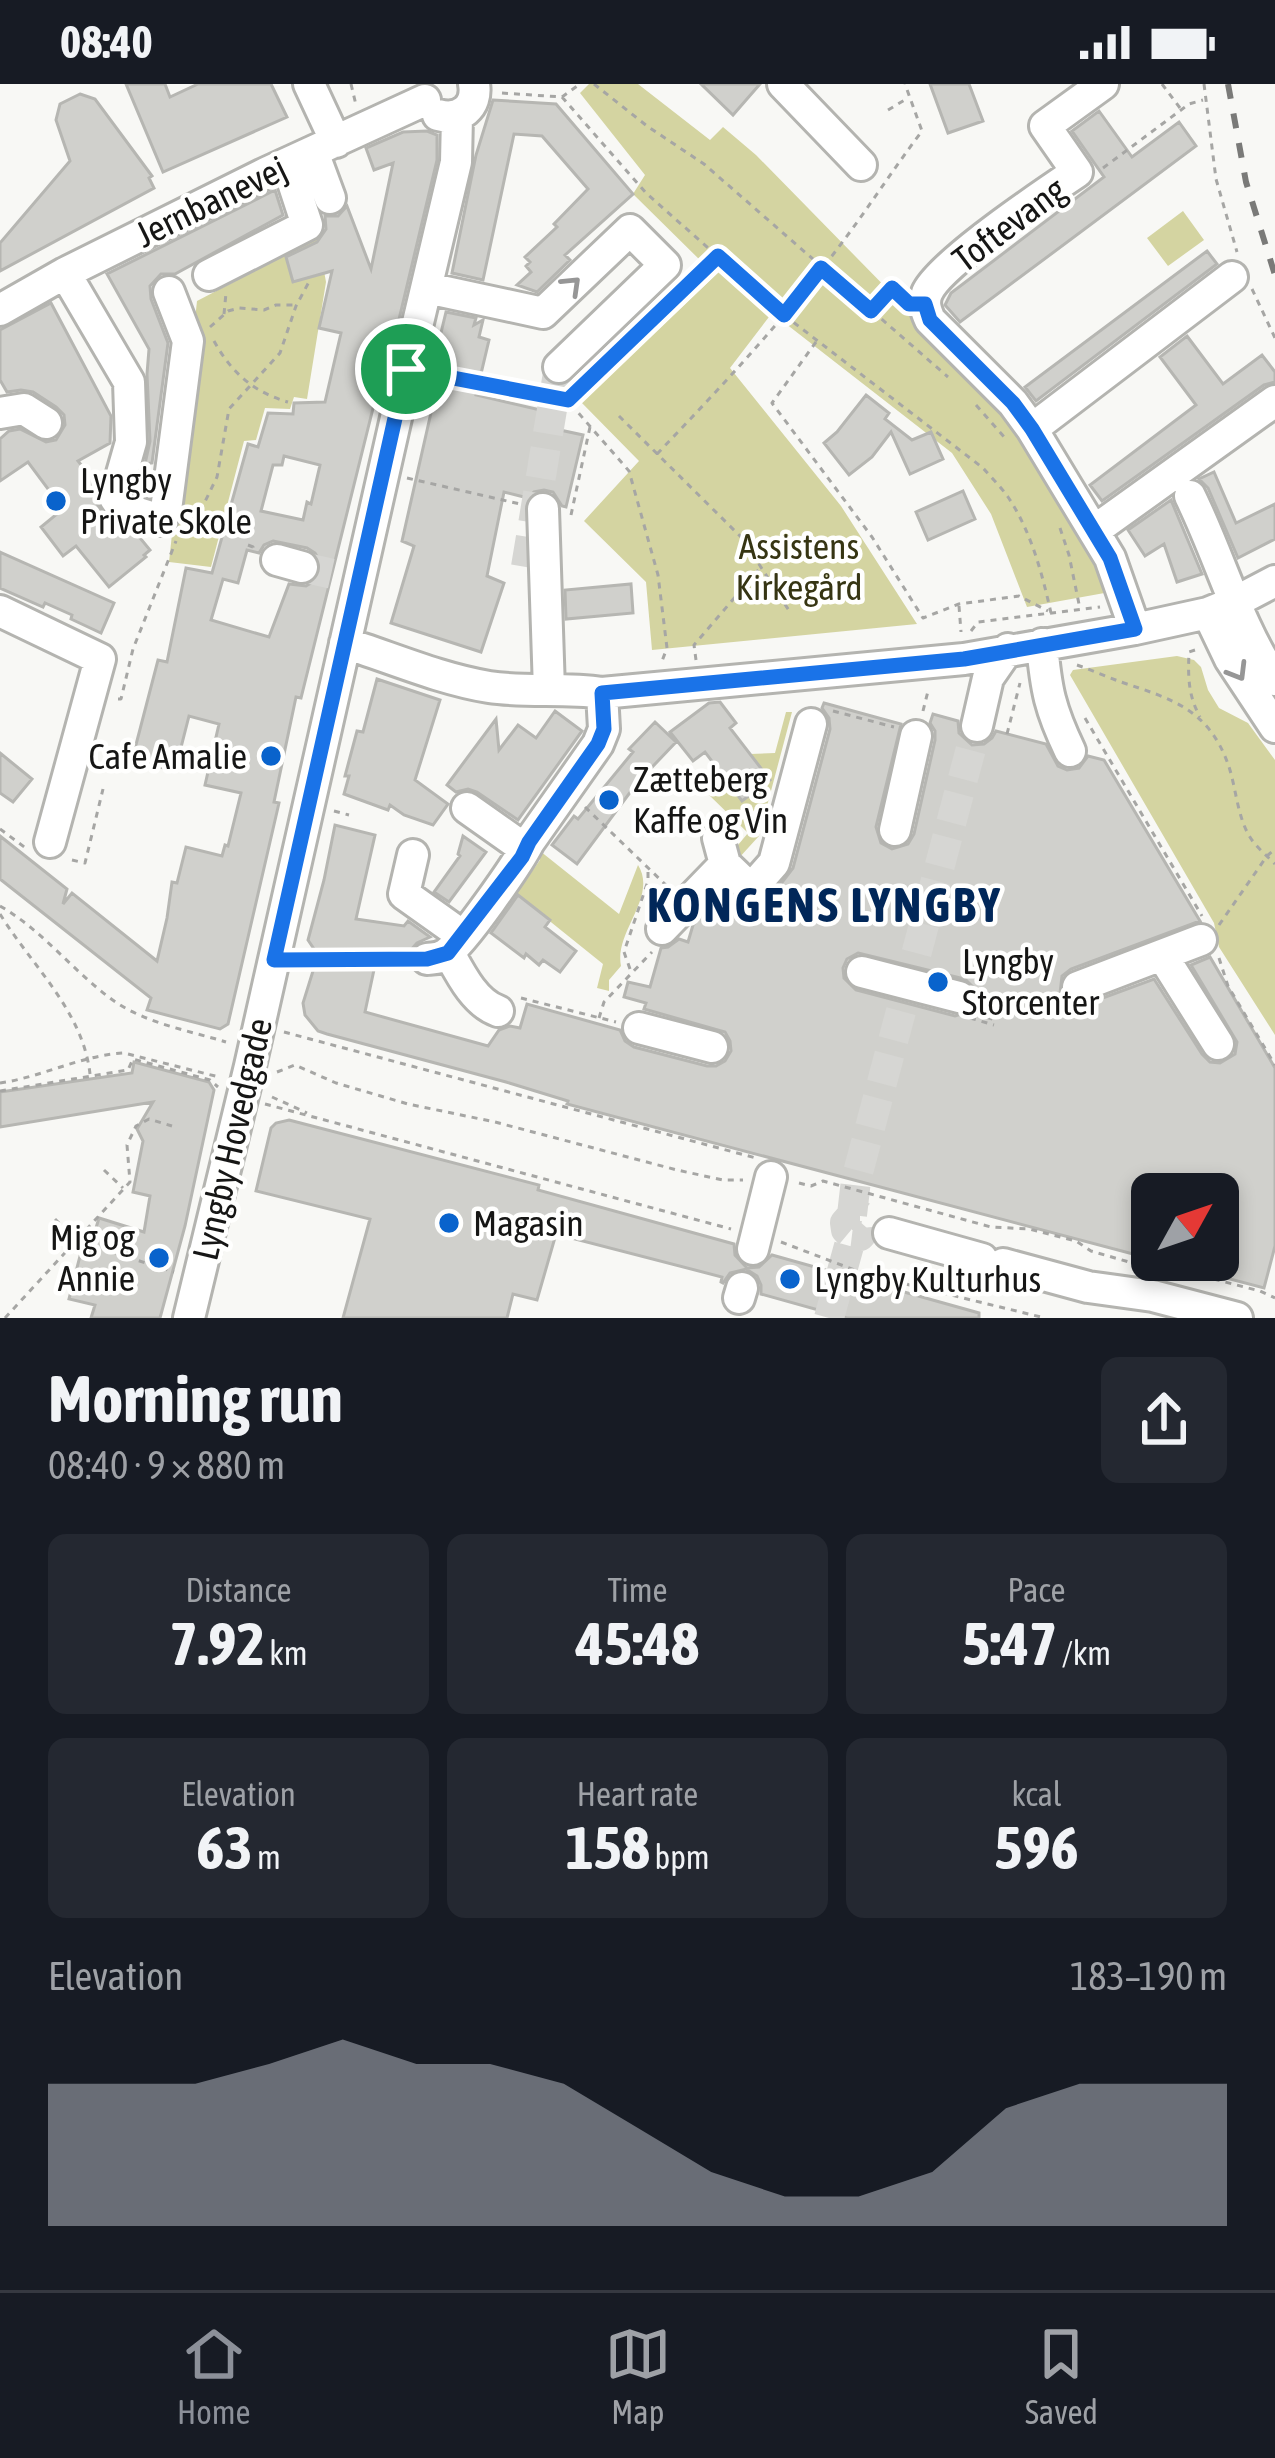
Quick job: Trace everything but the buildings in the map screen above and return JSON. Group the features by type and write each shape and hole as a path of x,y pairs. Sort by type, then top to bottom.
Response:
{"street":[{"path":"209,275 307,225 312,152 309,84"},
{"path":"783,84 861,164"},
{"name":"Toftevang","path":"1103,84 1045,126 1077,172 964,254 932,285 925,304 930,320 1013,403 1019,434 1095,530 1135,629"},
{"path":"425,92 434,113 457,116 471,106 475,87"},
{"name":"Jernbanevej","path":"0,310 425,92"},
{"name":"Lyngby Hovedgade","path":"189,1318 345,643 318,570 383,473 456,162 457,116"},
{"path":"312,152 330,198"},
{"path":"427,288 543,313 630,230 665,265 559,367"},
{"path":"65,273 129,382 131,442 115,498 122,508 170,529"},
{"path":"1019,434 1241,276"},
{"path":"170,292 188,341 166,510 170,529"},
{"path":"1095,530 1275,401"},
{"path":"0,413 24,409 46,423"},
{"path":"1190,496 1207,530 1230,659 1275,727"},
{"path":"543,509 565,690"},
{"path":"446,950 525,849 604,729 565,690 526,567"},
{"path":"345,643 471,683 502,689 565,690 806,664 967,637 1043,655 1221,608 1275,580"},
{"path":"1221,608 1275,680"},
{"path":"0,611 100,659 50,842"},
{"path":"565,690 601,678 659,670 964,659 1008,649"},
{"path":"993,730 988,678 1008,649"},
{"path":"1043,655 1052,715 1070,751"},
{"path":"662,929 729,855 765,839 806,664"},
{"path":"729,855 752,890 774,863 814,716"},
{"path":"895,830 916,735"},
{"path":"467,808 525,849"},
{"path":"413,855 404,893 486,1007 507,1004"},
{"path":"1078,987 1207,938"},
{"path":"1162,955 1218,1044"},
{"path":"862,971 959,997"},
{"path":"639,1028 712,1047"},
{"path":"755,1243 763,1167"},
{"path":"889,1233 1088,1287 1237,1318"},
{"path":"1088,1287 1176,1318"}],"path":[{"path":"524,94 528,84"},
{"path":"475,87 562,97 580,84"},
{"path":"594,84 704,164 958,385"},
{"path":"657,454 784,315 922,130 905,84"},
{"path":"1162,84 1181,110"},
{"path":"1204,84 1216,178 1241,276 1275,338"},
{"path":"562,97 646,193 784,315 983,468 1008,497 1024,527 1051,613"},
{"path":"888,110 910,97"},
{"path":"1077,172 1094,175 1189,104 1205,100"},
{"path":"1155,119 1160,126"},
{"path":"568,400 718,256"},
{"path":"221,537 192,520 218,477 229,409 280,352 310,280"},
{"path":"871,311 892,288 909,304 925,304"},
{"path":"288,402 248,385 225,361 207,330 228,311 239,308 296,306"},
{"path":"817,340 772,403 872,537 922,618 959,604 1019,596 1051,613"},
{"path":"406,369 568,400 629,471 658,575 667,648 659,670"},
{"path":"972,400 1019,434"},
{"path":"619,416 742,538 790,613"},
{"path":"383,473 572,516 590,425"},
{"path":"121,699 170,529 196,516"},
{"path":"967,637 978,622 1080,609 1058,519"},
{"path":"697,667 694,645 761,566"},
{"path":"959,604 967,637"},
{"path":"1191,650 1190,699 1228,763 1246,830 1275,864"},
{"path":"1043,655 1153,690 1201,718"},
{"path":"814,716 916,735 931,678"},
{"path":"993,730 1016,698"},
{"path":"1077,705 1275,1065"},
{"path":"565,792 590,810 686,905"},
{"path":"1207,938 1275,849"},
{"path":"633,972 624,952 648,868"},
{"path":"0,906 23,919 114,1001 148,1019 235,1044 240,1024 295,1034 763,1167 811,1186 823,1181 991,1227 1029,1229 1131,1262"},
{"path":"0,914 67,1007 91,1076"},
{"path":"599,1018 604,1002 654,949 662,929"},
{"path":"274,960 446,950"},
{"path":"507,1004 639,1028"},
{"path":"0,1083 124,1053 314,1117 755,1243 793,1246 865,1274 1045,1318"},
{"path":"0,1091 128,1070 133,1059 210,1080 229,1096 295,1065 407,1104 677,1170 723,1180 763,1167"},
{"path":"244,1092 314,1117"},
{"path":"5,1318 130,1182 128,1145 136,1126 149,1119 172,1126"},
{"path":"104,1170 124,1189"},
{"path":"56,1219 76,1241 199,1280"},
{"path":"1192,1285 1176,1276 1186,1272 1275,1298"}],"green space":[{"name":"Assistens Kirkegård","path":"589,84 638,84 710,140 723,127 756,155 1005,409 1090,545 1110,592 1027,607 991,514 952,453 772,313 730,368 841,506 917,624 652,650 646,582 584,521 639,461 581,402 721,270 705,265 633,194 645,175 580,93"},
{"path":"1183,211 1204,240 1168,266 1147,238"},
{"path":"318,238 326,282 307,399 294,397 290,409 265,408 256,440 244,441 211,567 169,562 197,301"},
{"path":"1177,656 1201,667 1219,708 1248,723 1275,760 1275,1035 1219,947 1214,923 1070,675 1073,670"},
{"path":"786,712 792,712 759,836 738,859 738,845 748,833 707,793 725,779 742,801 750,754 775,753"},
{"path":"540,851 619,914 638,865 643,890 609,991 597,988 603,964 516,894 540,860"}],"tunnel":[{"path":"526,567 559,367"},
{"path":"302,567 333,574"},
{"path":"852,1215 856,1180 977,726"},
{"path":"829,1318 852,1235 845,1223 852,1215 860,1215 867,1228 860,1236 852,1235"}],"railway":[{"path":"1228,84 1246,182 1275,275"}],"place":[{"name":"Lyngby Private Skole","path":"56,501"},
{"name":"Cafe Amalie","path":"271,756"},
{"name":"Zætteberg Kaffe og Vin","path":"609,800"},
{"name":"Lyngby Storcenter","path":"938,982"},
{"name":"Magasin","path":"449,1223"},
{"name":"Mig og Annie","path":"159,1258"},
{"name":"Lyngby Kulturhus","path":"790,1279"}],"district":[{"name":"KONGENS LYNGBY","path":"825,904"}],"route":[{"path":"718,256 784,315 821,268 871,311 892,288 909,304 925,304 930,320 1013,403 1032,429 1110,558 1135,629 964,659 602,693 604,729 598,744 522,857 448,953 427,959 274,960 406,369 568,400 718,256"}]}
